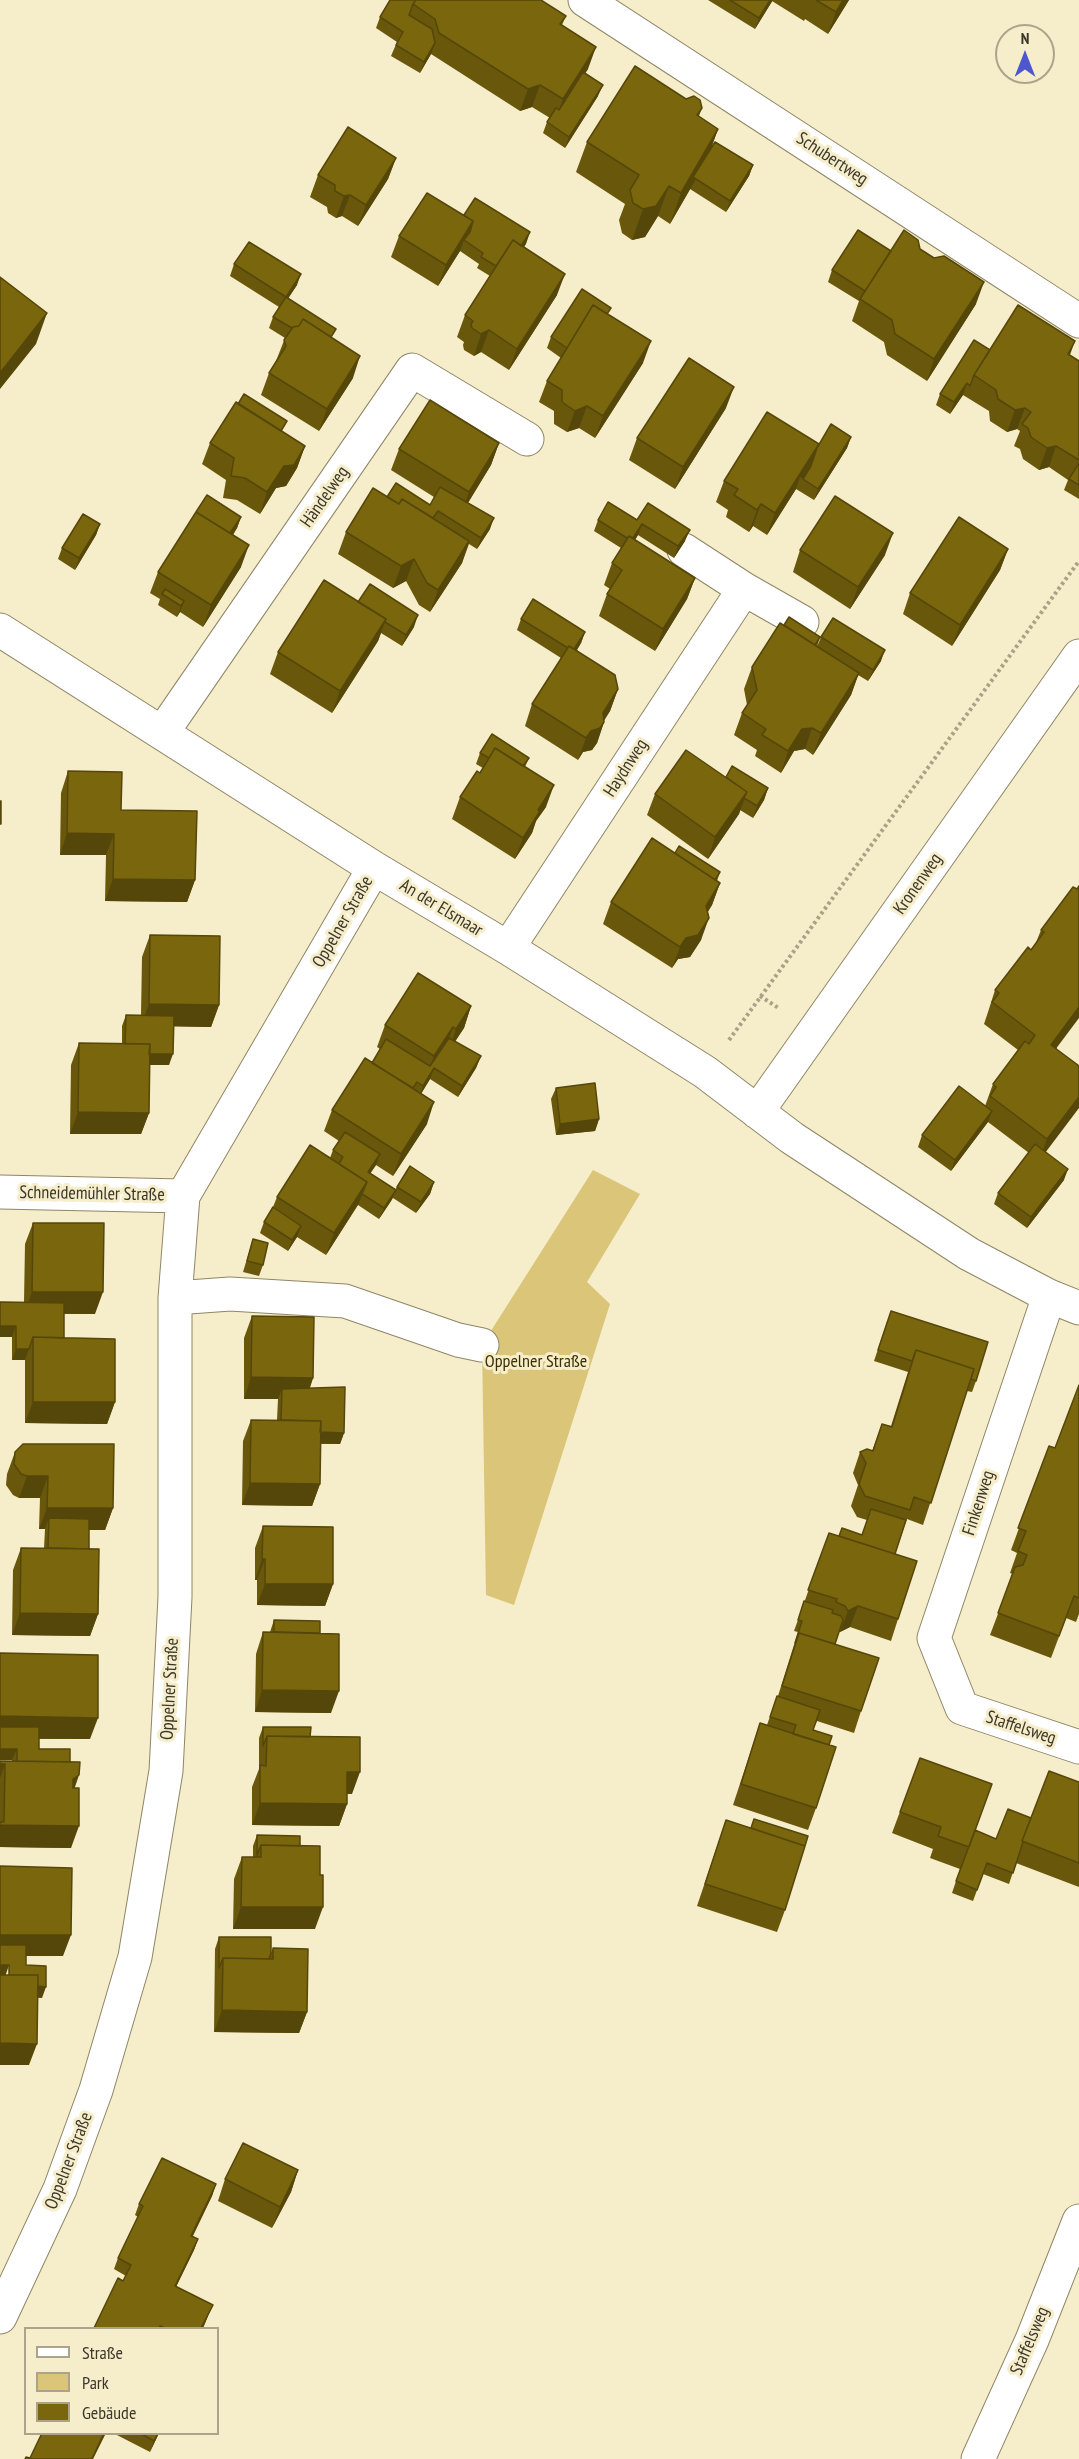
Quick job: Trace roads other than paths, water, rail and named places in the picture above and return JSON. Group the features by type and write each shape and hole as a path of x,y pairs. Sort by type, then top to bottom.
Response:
{"street":[{"name":"Schubertweg","path":"585,0 1079,321"},
{"name":"Händelweg","path":"162,734 412,370 527,439"},
{"path":"684,550 744,589 802,622"},
{"name":"Haydnweg","path":"508,948 744,589"},
{"name":"An der Elsmaar","path":"0,630 374,868 508,948 705,1072 756,1112"},
{"name":"Kronenweg","path":"756,1112 1079,656"},
{"name":"Oppelner Straße","path":"0,2318 60,2189 96,2090 135,1957 166,1771 175,1597 175,1298 183,1196 374,868"},
{"path":"756,1112 969,1254 1049,1296 1079,1308"},
{"name":"Schneidemühler Straße","path":"0,1192 183,1196"},
{"path":"175,1298 230,1294 345,1301 458,1340 482,1345"},
{"name":"Finkenweg","path":"962,1708 934,1638 1049,1296"},
{"name":"Staffelsweg","path":"962,1708 1079,1747"},
{"name":"Staffelsweg","path":"978,2459 1032,2340 1079,2221"}]}
